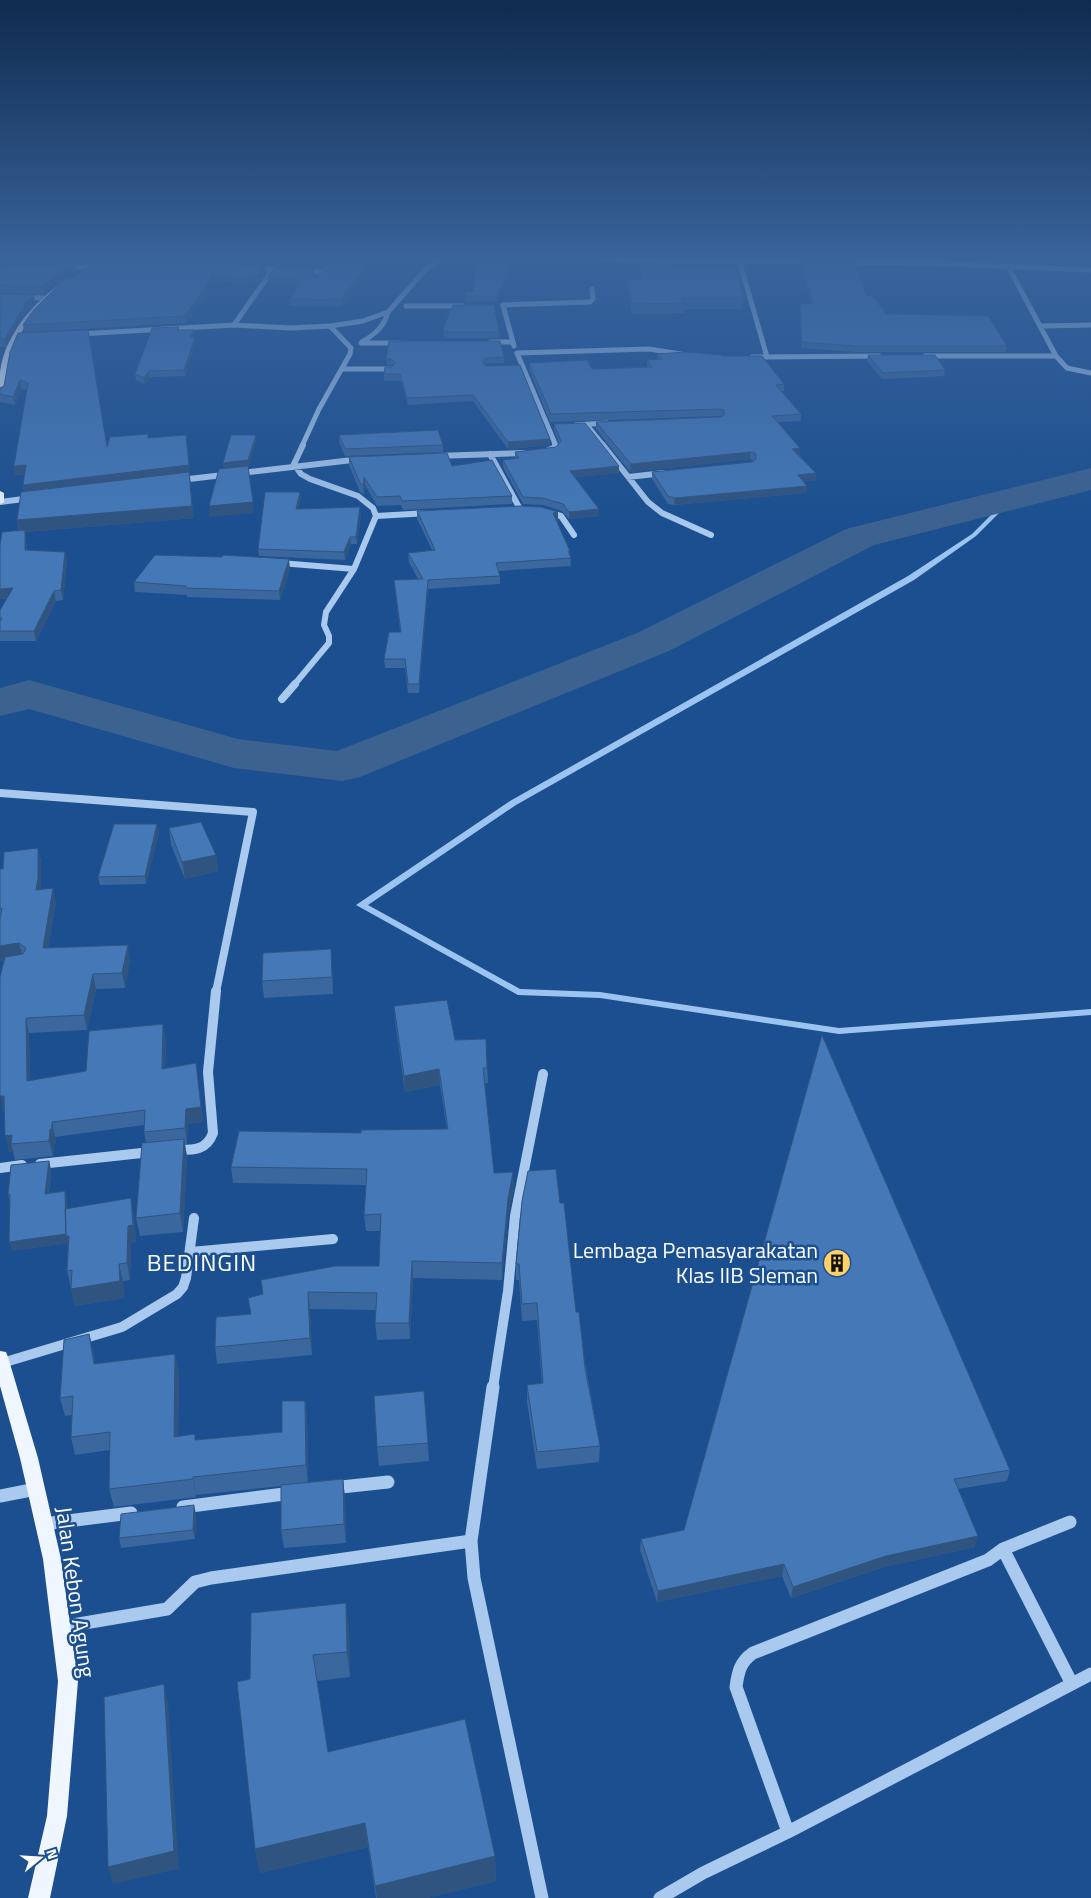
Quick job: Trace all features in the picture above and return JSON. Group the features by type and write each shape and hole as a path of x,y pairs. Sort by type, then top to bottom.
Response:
{"main road":[{"path":"0,394 9,351"},
{"path":"0,493 0,502"},
{"name":"Jalan Kebon Agung","path":"1,1360 36,1489 52,1559 68,1681 57,1816 39,1898"}],"street":[{"path":"294,464 320,409 343,369 351,349"},
{"path":"515,349 549,426 556,447 554,450 538,452"},
{"path":"517,353 649,349 697,356"},
{"path":"765,349 767,357"},
{"path":"1052,349 1067,368 1091,373"},
{"path":"0,351 9,351"},
{"path":"747,357 886,356"},
{"path":"913,356 1056,356"},
{"path":"513,367 522,367"},
{"path":"343,369 391,369"},
{"path":"568,425 614,423"},
{"path":"587,424 648,502 662,513 711,535"},
{"path":"549,426 558,426"},
{"path":"433,456 530,452"},
{"path":"490,454 520,510"},
{"path":"173,481 259,471 294,464 365,459"},
{"path":"282,700 329,643 329,636 324,624 326,612 354,569 376,516 374,509 367,501 310,479 302,474 294,464"},
{"path":"628,477 675,472"},
{"path":"0,502 38,497"},
{"path":"510,510 527,510"},
{"path":"542,510 561,516 574,535"},
{"path":"376,516 433,513"},
{"path":"274,562 354,569"},
{"path":"0,793 253,812 217,987 208,1072 213,1133 210,1142 202,1149 162,1151 0,1168"},
{"path":"542,1074 515,1216 508,1291 484,1444 472,1541 474,1578 542,1898"},
{"path":"1,1360 115,1329 168,1301 183,1287 194,1218"},
{"path":"190,1252 333,1239"},
{"path":"172,1508 388,1482"},
{"path":"0,1496 36,1489"},
{"path":"44,1524 142,1512"},
{"path":"788,1832 736,1687 738,1670 742,1660 753,1653 988,1560 1002,1549 1070,1522"},
{"path":"61,1627 167,1609 194,1582 211,1578 472,1541"},
{"path":"1002,1549 1072,1684"},
{"path":"660,1898 703,1872 788,1832 1091,1674"}],"building":[{"path":"11,349 91,349 107,447 110,437 148,434 148,438 186,435 189,465 23,485 26,465 14,466 28,383 20,380 13,397 0,394 0,388 4,386"},
{"path":"144,349 191,349 184,370 149,371 144,378 135,374"},
{"path":"388,349 502,349 504,357 485,358 483,364 487,366 520,365 550,439 508,442 473,395 407,398 400,374 384,374 385,367 392,367 395,363 392,359 386,359"},
{"path":"686,352 724,356 762,356 784,384 776,385 801,414 772,416 800,448 792,449 816,473 798,475 807,486 675,498 668,496 652,472 752,462 756,459 756,454 751,452 631,464 596,422 721,417 724,415 724,410 551,414 529,363 587,360 592,369 652,367 647,360 662,359 657,354"},
{"path":"868,355 935,355 945,370 883,373"},
{"path":"585,423 619,466 570,471 599,509 569,512 563,504 543,498 523,497 503,460 519,458 515,452 556,447 561,441 554,424"},
{"path":"438,430 443,445 345,449 339,435"},
{"path":"231,435 256,435 248,460 223,463"},
{"path":"447,453 452,466 492,460 512,496 402,501 400,496 377,497 364,477 363,486 360,483 349,457"},
{"path":"248,466 253,502 209,506 219,469"},
{"path":"189,472 192,506 17,520 21,492"},
{"path":"265,492 300,492 296,509 360,507 356,537 350,537 344,552 258,549"},
{"path":"520,506 541,507 558,512 553,513 570,551 568,551 571,558 496,563 500,576 428,580 419,684 408,684 405,659 384,659 389,632 401,632 394,580 423,579 408,553 435,550 417,511"},
{"path":"25,530 25,550 65,552 61,590 54,591 34,631 0,631 2,618 0,618 0,610 13,588 0,589 0,545 2,532"},
{"path":"155,555 222,557 223,555 289,559 279,591 186,588 186,586 134,582"},
{"path":"201,822 216,855 182,862 169,828"},
{"path":"114,824 157,824 145,876 98,877"},
{"path":"38,848 36,890 53,888 43,948 128,945 122,973 93,974 84,1015 26,1018 27,1081 86,1071 89,1031 163,1024 162,1069 196,1063 201,1107 186,1109 185,1128 144,1132 145,1110 52,1122 49,1141 11,1144 12,1135 5,1136 4,1096 0,1096 0,977 5,957 23,954 26,948 19,943 0,946 2,908 0,909 0,869 3,869 4,852"},
{"path":"331,949 332,977 262,981 263,953"},
{"path":"447,1000 455,1040 486,1039 487,1068 483,1068 494,1173 513,1172 508,1199 502,1263 412,1261 409,1323 375,1323 377,1293 308,1292 310,1338 215,1347 216,1317 251,1314 248,1298 263,1294 261,1280 335,1266 379,1266 381,1214 364,1215 367,1169 231,1167 239,1131 361,1133 361,1130 448,1129 439,1069 404,1076 394,1006"},
{"name":"Lembaga Pemasyarakatan Klas IIB Sleman","path":"822,1035 1010,1470 954,1479 978,1536 886,1556 793,1587 784,1564 658,1591 641,1539 684,1530"},
{"path":"184,1139 180,1213 136,1218 142,1143"},
{"path":"49,1161 45,1194 65,1191 66,1234 9,1242 10,1194 8,1194 11,1165"},
{"path":"556,1169 560,1203 564,1203 576,1312 579,1312 585,1368 600,1446 537,1452 527,1385 543,1383 537,1303 522,1304 519,1264 516,1264 522,1201 528,1171"},
{"path":"131,1198 133,1225 128,1226 127,1263 119,1264 120,1281 71,1289 72,1270 67,1271 69,1236 66,1236 65,1209"},
{"path":"89,1334 94,1364 175,1354 174,1437 195,1434 195,1440 282,1432 282,1401 305,1401 306,1465 193,1477 193,1479 109,1489 110,1432 71,1437 73,1396 60,1398 64,1340"},
{"path":"424,1391 428,1443 377,1447 374,1396"},
{"path":"343,1479 344,1524 281,1530 281,1485"},
{"path":"194,1505 193,1530 119,1538 121,1514"},
{"path":"346,1603 347,1652 313,1655 328,1752 465,1719 495,1856 375,1886 365,1823 255,1849 237,1682 250,1679 251,1613"},
{"path":"164,1684 174,1851 108,1867 104,1697"}],"waterway":[{"path":"0,702 29,694 234,753 342,766 653,642 860,537 1091,479"},
{"path":"1009,500 974,535 911,578 513,803 361,905 518,992 600,995 839,1031 1091,1012"}],"place":[{"name":"Lembaga Pemasyarakatan Klas IIB Sleman","path":"837,1263"}],"district":[{"name":"BEDINGIN","path":"202,1263"}]}
